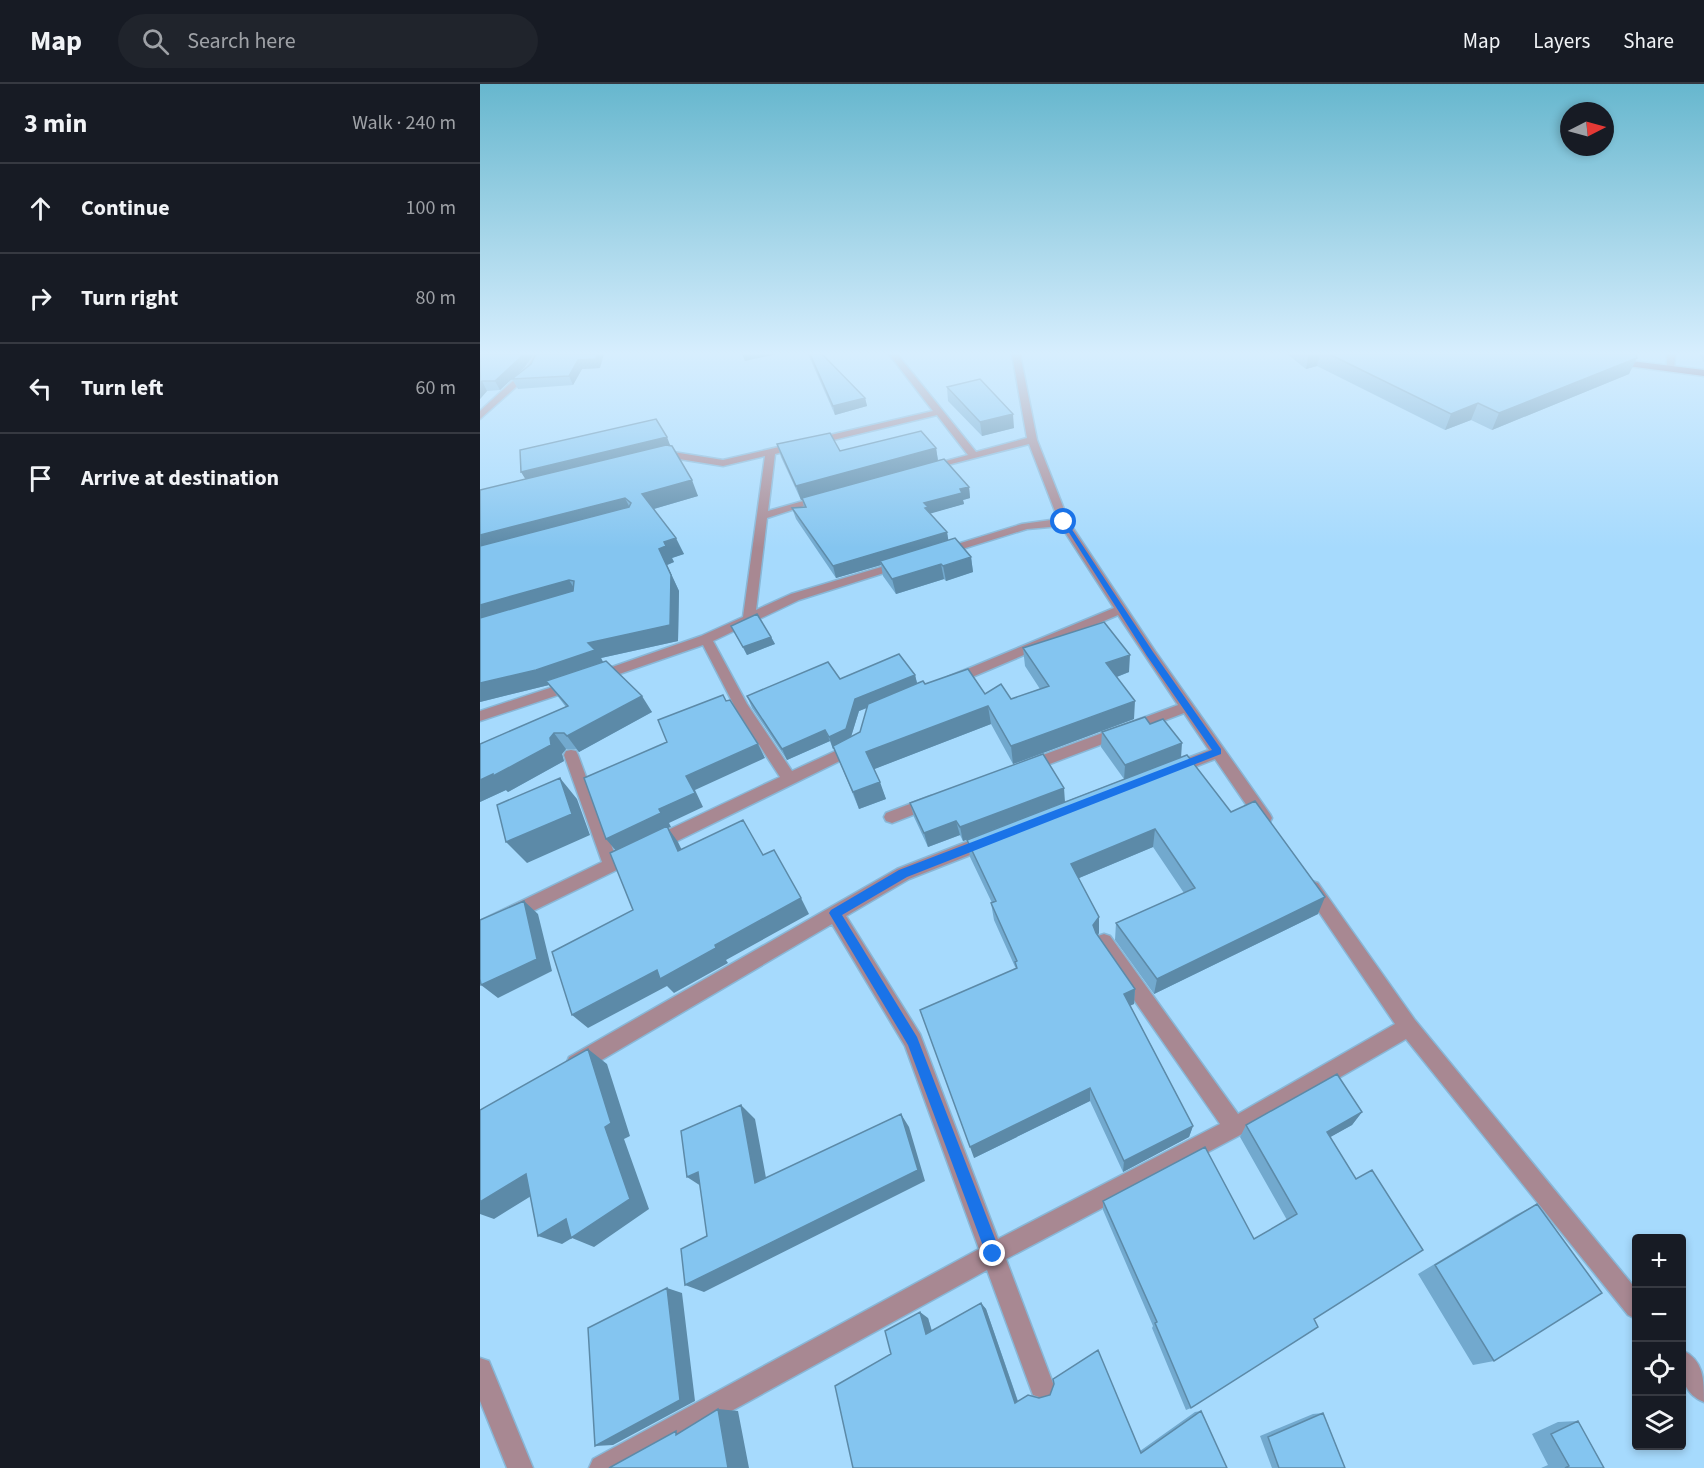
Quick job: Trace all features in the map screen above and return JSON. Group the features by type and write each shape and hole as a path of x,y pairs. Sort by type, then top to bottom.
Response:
{"street":[{"path":"650,460 673,455 723,463 911,419"},
{"path":"944,419 974,456"},
{"path":"1028,419 1032,440 1064,522 1272,830"},
{"path":"918,472 1032,440"},
{"path":"749,619 770,452"},
{"path":"761,516 828,497"},
{"path":"480,716 706,639 795,597 1026,526 1064,522"},
{"path":"939,686 1121,609"},
{"path":"706,639 741,706 789,778"},
{"path":"1012,772 1187,707"},
{"path":"480,929 859,746 861,736"},
{"path":"1153,777 1218,752"},
{"path":"571,755 611,865"},
{"path":"892,817 946,797"},
{"path":"561,1073 903,874 1001,836"},
{"path":"1306,879 1408,1027 1632,1302"},
{"path":"835,913 913,1041 1042,1386"},
{"path":"1104,942 1235,1127"},
{"path":"602,1468 993,1254 1235,1127 1408,1027"},
{"path":"1686,1367 1704,1390"},
{"path":"480,1370 520,1468"}],"building":[{"path":"656,419 667,437 521,472 520,450"},
{"path":"977,419 994,419 980,422"},
{"path":"921,431 936,448 796,486 777,444 830,433 840,451"},
{"path":"666,445 672,446 692,480 642,494 676,538 664,542 666,546 659,549 671,575 670,625 588,643 595,650 536,670 480,683 480,618 573,591 574,581 569,580 480,605 480,546 629,507 631,503 625,498 480,535 480,490"},
{"path":"944,459 969,487 960,489 962,493 924,503 928,507 925,508 947,532 833,566 792,508 806,507 802,498"},
{"path":"955,538 971,557 892,579 880,561"},
{"path":"757,614 771,637 743,647 731,626"},
{"path":"1104,622 1130,655 1106,663 1135,701 1011,746 988,706 866,752 880,782 853,792 833,746 860,732 868,704 923,681 925,684 968,669 985,694 1001,684 1011,699 1049,686 1023,648"},
{"path":"899,654 915,675 855,699 846,729 829,737 825,730 782,749 747,696 828,662 840,679"},
{"path":"606,661 642,696 567,736 564,733 554,733 550,738 551,745 493,776 493,774 480,780 480,744 568,706 546,681"},
{"path":"723,695 726,701 730,700 758,744 686,776 695,793 659,809 661,813 606,839 584,778 667,742 658,720"},
{"path":"1145,717 1150,724 1163,719 1182,743 1125,765 1102,732"},
{"path":"1043,754 1064,788 960,827 956,821 924,833 910,803"},
{"path":"1187,755 1231,812 1255,801 1325,897 1157,979 1116,923 1195,888 1155,829 1071,864 1099,917 1093,925 1096,933 1135,989 1124,994 1193,1126 1124,1161 1090,1088 970,1147 920,1010 1017,968 1015,962 1017,961 991,903 996,901 967,840"},
{"path":"560,778 572,814 506,842 497,805"},
{"path":"743,820 763,855 774,850 801,898 715,945 716,948 660,979 657,970 572,1015 552,952 633,910 610,853 667,826 678,851"},
{"path":"524,901 537,959 481,985 480,920"},
{"path":"588,1049 611,1123 605,1127 630,1199 571,1238 566,1219 538,1236 526,1174 480,1202 480,1110"},
{"path":"1337,1074 1362,1112 1327,1132 1356,1179 1372,1170 1423,1250 1314,1319 1318,1327 1191,1408 1155,1323 1157,1322 1103,1201 1205,1147 1254,1239 1297,1214 1246,1125"},
{"path":"741,1105 755,1183 901,1114 918,1170 685,1285 681,1249 707,1236 698,1172 687,1177 681,1131"},
{"path":"1537,1204 1602,1293 1494,1361 1435,1265"},
{"path":"667,1288 680,1400 595,1446 588,1328"},
{"path":"981,1303 1015,1403 1028,1395 1039,1398 1050,1395 1054,1384 1053,1379 1098,1350 1141,1453 1201,1411 1227,1468 853,1468 835,1386 891,1354 885,1331 920,1312 926,1334"},
{"path":"718,1409 728,1468 609,1468 676,1431 676,1435"},
{"path":"1323,1413 1345,1468 1279,1468 1268,1437"},
{"path":"1578,1421 1604,1468 1565,1468 1569,1466 1551,1434"}],"route":[{"path":"993,1254 913,1041 835,913 903,874 1218,752 1150,654 1064,522"}]}
